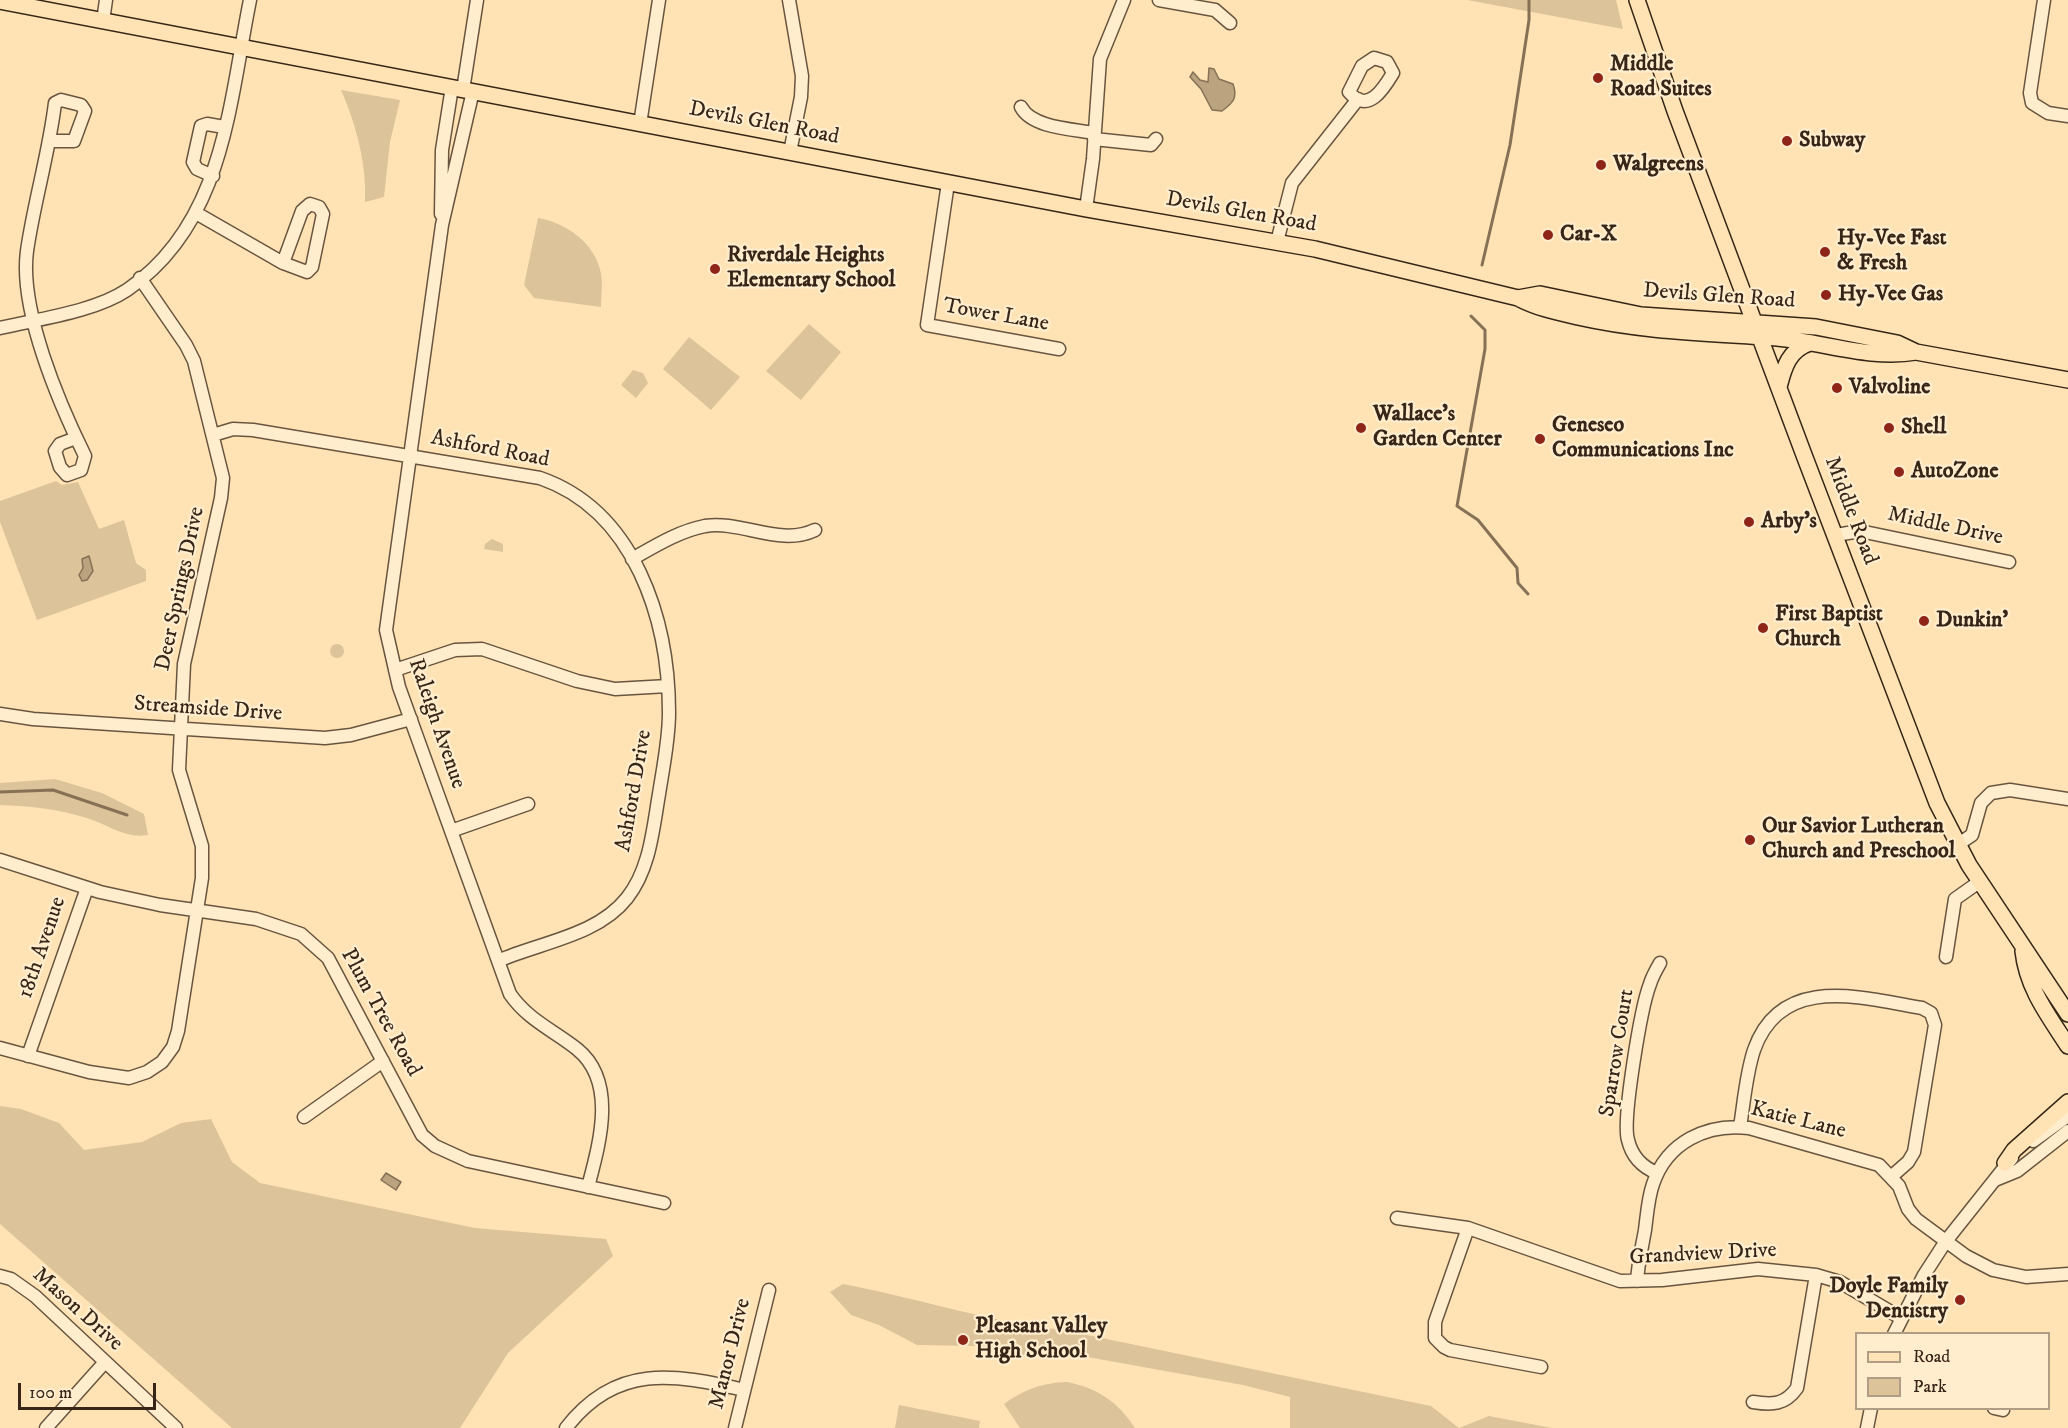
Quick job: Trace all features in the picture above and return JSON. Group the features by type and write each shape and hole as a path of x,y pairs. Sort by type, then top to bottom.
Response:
{"main road":[{"name":"Middle Road","path":"1637,0 1760,338 1836,535 1911,740 1958,845 1979,882 2068,1014"},
{"name":"Devils Glen Road","path":"0,1 948,183 1375,261 1518,298 1536,307 1625,327 1669,333 1810,343 1895,356 1917,352"},
{"name":"Devils Glen Road","path":"1518,298 1540,294 1641,315 1796,324 1849,331 1897,342 1917,352 2068,380"},
{"path":"1779,387 1783,371 1793,352 1810,343"},
{"path":"2023,948 2025,972 2049,1018 2068,1046"},
{"path":"2005,1163 2014,1150 2068,1102"}],"street":[{"path":"103,21 106,0"},
{"path":"0,328 97,304 126,290 169,253 196,213 213,176 250,0"},
{"path":"463,90 477,0"},
{"path":"640,124 659,0"},
{"path":"789,0 802,76 801,97 790,152"},
{"path":"1086,209 1100,59 1124,0"},
{"path":"1159,0 1215,10 1230,23"},
{"path":"2044,0 2030,93 2031,103 2048,113 2068,116"},
{"name":"Raleigh Avenue","path":"442,225 439,191 441,150 463,90"},
{"name":"Raleigh Avenue","path":"463,90 386,630 395,670 411,719 510,994 519,1007 534,1021 577,1049 588,1061 595,1074 602,1101 602,1119 588,1187"},
{"path":"1277,242 1292,183 1358,99"},
{"path":"1021,107 1024,113 1043,123 1094,136 1140,146 1152,145 1156,139"},
{"path":"213,176 197,169 193,162 201,126 207,124 224,127"},
{"path":"49,141 27,252 26,283 41,348 76,438"},
{"name":"Tower Lane","path":"948,183 927,325 1059,349"},
{"path":"196,213 283,263 307,272 312,267 323,214 319,207 310,204 302,211 283,263"},
{"name":"Deer Springs Drive","path":"0,1048 89,1072 129,1078 147,1072 162,1062 173,1047 178,1031 202,878 202,846 179,770 184,664 222,498 223,478 194,361 186,345 140,278"},
{"name":"Ashford Road","path":"213,435 233,429 253,430 496,469 561,485 585,501 609,522 633,559 643,579 660,633 668,686"},
{"path":"633,559 668,539 705,526 720,525 779,535 803,536 815,530"},
{"name":"Middle Drive","path":"1836,535 1860,531 2009,562"},
{"path":"395,670 455,650 482,649 577,681 615,689 668,686"},
{"name":"Ashford Drive","path":"498,961 572,934 606,918 627,897 651,848 667,740 668,686"},
{"name":"Streamside Drive","path":"0,714 33,719 325,738 351,735 411,719"},
{"path":"1958,845 1972,835 1982,803 1991,793 2010,790 2068,799"},
{"path":"451,831 528,804"},
{"name":"Plum Tree Road","path":"2,860 87,888 274,924 301,934 315,944 328,958 422,1135 435,1146 468,1161 664,1203"},
{"path":"1946,957 1955,899 1979,882"},
{"name":"18th Avenue","path":"28,1056 87,888"},
{"name":"Sparrow Court","path":"1658,1173 1643,1166 1636,1159 1631,1151 1626,1127 1649,985 1660,963"},
{"path":"1740,1127 1754,1050 1771,1021 1792,1004 1819,995 1846,995 1922,1008 1931,1013 1935,1025 1913,1156 1892,1176"},
{"path":"304,1117 383,1061"},
{"path":"1895,1332 1924,1275 1946,1241 1995,1180 2005,1163 2068,1116"},
{"name":"Katie Lane","path":"1637,1281 1651,1194 1658,1173 1673,1152 1696,1134 1722,1127 1740,1127 1818,1149 1872,1161 1892,1176 1912,1215 1979,1263 2007,1274 2026,1277 2068,1274"},
{"path":"1995,1180 2017,1171 2068,1131"},
{"name":"Grandview Drive","path":"1397,1218 1468,1228 1608,1278 1637,1281 1758,1269 1816,1275 1840,1282 1901,1318"},
{"path":"1468,1228 1435,1322 1435,1338 1450,1350 1541,1367"},
{"path":"1754,1402 1777,1404 1792,1396 1797,1389 1816,1275"},
{"name":"Mason Drive","path":"0,1276 11,1280 35,1296 176,1428"},
{"name":"Manor Drive","path":"735,1428 769,1290"},
{"path":"46,1428 105,1362"},
{"path":"566,1428 575,1416 606,1392 644,1379 674,1377 744,1390"},
{"path":"1867,1428 1871,1410"}],"green space":[{"path":"1467,0 1616,0 1623,29"},
{"path":"341,90 400,100 390,142 384,197 365,202 364,174 359,145"},
{"path":"538,218 559,224 569,230 578,236 593,253 602,278 601,307 534,298 524,285"},
{"path":"809,324 841,352 801,400 766,371"},
{"path":"689,337 740,377 711,410 663,369"},
{"path":"633,370 643,373 648,383 636,398 621,385"},
{"path":"56,481 62,485 78,482 99,529 124,520 136,563 146,570 146,581 37,620 0,522 0,501"},
{"path":"492,539 503,544 503,552 484,549 485,544"},
{"path":"337,644 342,646 344,651 342,656 337,658 332,656 330,651 332,646"},
{"path":"55,779 102,793 144,814 148,835 124,833 65,812 0,805 0,783"},
{"path":"0,1106 21,1109 59,1123 84,1150 142,1142 181,1123 211,1119 232,1162 260,1183 475,1228 606,1239 613,1256 508,1353 460,1428 232,1428 0,1224"},
{"path":"843,1284 980,1316 1063,1330 1431,1406 1459,1428 1290,1428 1290,1397 1243,1385 1054,1351 1009,1357 978,1346 917,1345 879,1325 851,1315 830,1292"},
{"path":"1068,1382 1089,1388 1107,1398 1122,1411 1135,1428 1020,1428 1004,1404 1034,1388"},
{"path":"899,1405 980,1421 979,1428 895,1428"},
{"path":"1489,1416 1552,1428 1459,1428"}],"shaded area":[{"path":"1209,68 1214,69 1219,79 1233,84 1234,100 1222,111 1212,110 1201,89 1190,77 1193,72 1200,80 1208,82"},
{"path":"89,556 93,571 87,580 82,581 79,575 83,568 82,559"},
{"path":"386,1173 401,1182 396,1190 381,1180"}],"waterway":[{"path":"1482,265 1510,145 1529,20 1529,0"},
{"path":"1471,316 1485,330 1485,349 1457,506 1478,520 1517,568 1518,583 1528,594"},
{"path":"0,792 53,790 127,815"}],"place":[{"name":"Middle Road Suites","path":"1598,78"},
{"name":"Subway","path":"1787,141"},
{"name":"Walgreens","path":"1601,165"},
{"name":"Car-X","path":"1548,235"},
{"name":"Hy-Vee Fast & Fresh","path":"1825,252"},
{"name":"Riverdale Heights Elementary School","path":"715,269"},
{"name":"Hy-Vee Gas","path":"1826,295"},
{"name":"Valvoline","path":"1837,388"},
{"name":"Wallace's Garden Center","path":"1361,428"},
{"name":"Shell","path":"1889,428"},
{"name":"Geneseo Communications Inc","path":"1540,439"},
{"name":"AutoZone","path":"1899,472"},
{"name":"Arby's","path":"1749,522"},
{"name":"Dunkin'","path":"1924,621"},
{"name":"First Baptist Church","path":"1763,628"},
{"name":"Our Savior Lutheran Church and Preschool","path":"1750,840"},
{"name":"Doyle Family Dentistry","path":"1960,1300"},
{"name":"Pleasant Valley High School","path":"963,1340"}]}
